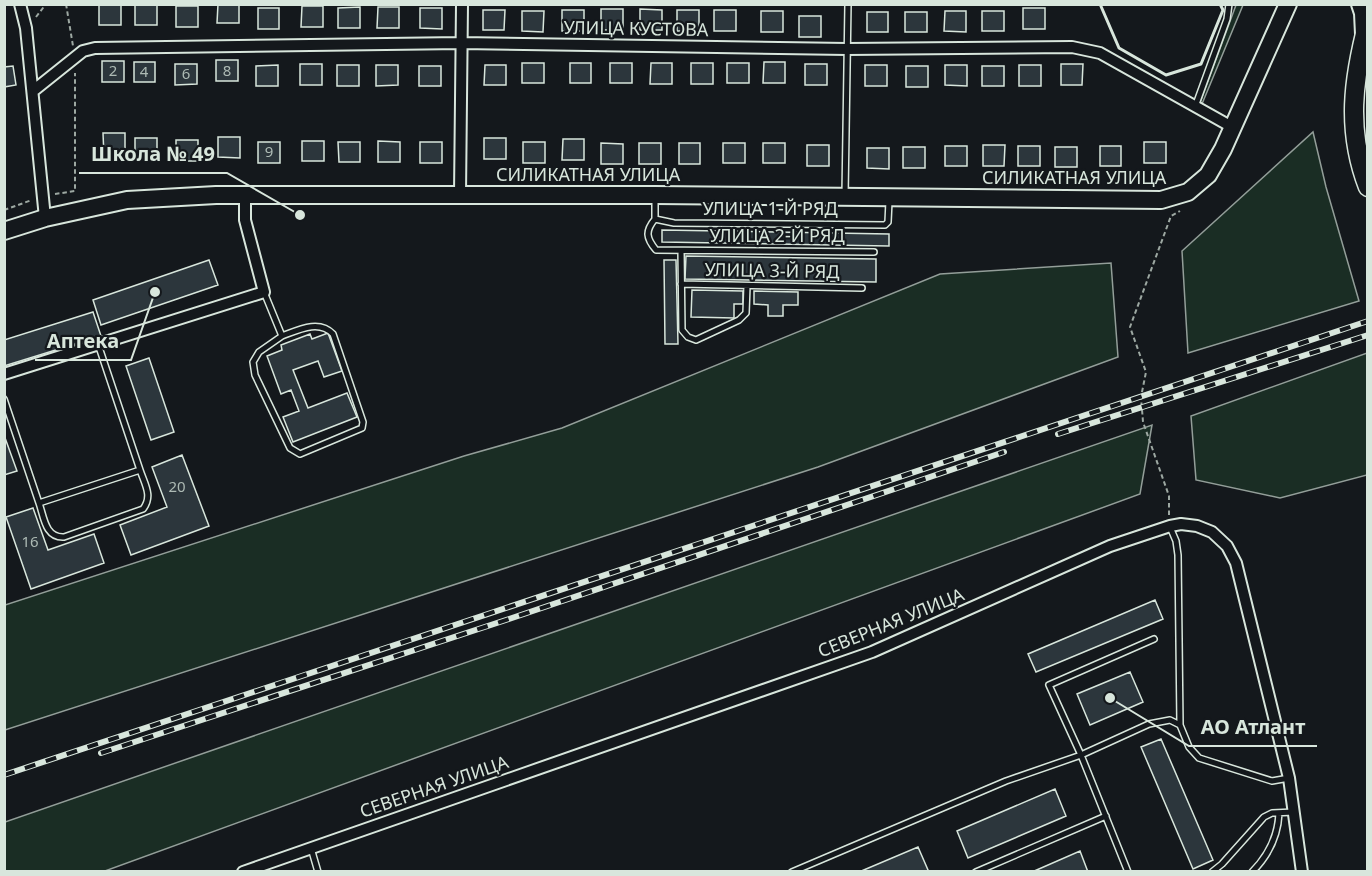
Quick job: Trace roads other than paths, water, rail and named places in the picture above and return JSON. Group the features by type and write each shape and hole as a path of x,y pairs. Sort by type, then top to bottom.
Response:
{"main road":[{"path":"1366,28 1353,108 1358,158 1368,187"},
{"path":"1368,75 1365,119 1368,148"}],"street":[{"path":"20,4 26,28 45,218"},
{"path":"460,194 462,4"},
{"path":"1266,54 1277,4"},
{"path":"1232,127 1288,4"},
{"path":"1266,54 1298,4"},
{"path":"1360,4 1366,28"},
{"name":"УЛИЦА КУСТОВА","path":"33,91 83,51 95,48 461,43 847,49 1072,47 1100,53 1232,127"},
{"name":"СИЛИКАТНАЯ УЛИЦА","path":"4,231 45,218 127,200 245,195 655,195 1181,201 1208,175 1232,127"},
{"path":"4,374 264,292 245,220 245,195"},
{"name":"СЕВЕРНАЯ УЛИЦА","path":"243,872 872,652 1110,546 1181,524 1197,526 1212,532 1227,546 1236,563 1289,778 1302,872"}],"lane":[{"path":"844,197 848,4"},
{"path":"1195,107 1227,19 1230,4"},
{"path":"655,195 655,219"},
{"name":"УЛИЦА 1-Й РЯД","path":"655,219 674,223 885,225 888,222 889,197"},
{"name":"УЛИЦА 2-Й РЯД","path":"655,219 648,226 650,243 656,250 874,252"},
{"path":"681,251 682,330 688,337 696,340 739,320 746,313 747,286"},
{"name":"УЛИЦА 3-Й РЯД","path":"681,284 862,288"},
{"path":"264,292 282,336"},
{"path":"309,326 327,328 333,334 363,422 362,428 300,454 290,448 255,375 253,362 259,352 282,336 309,326"},
{"path":"4,399 49,533 56,537 64,537 142,509 148,502 149,496 98,344"},
{"path":"39,503 140,470"},
{"path":"1170,526 1178,555 1180,725 1189,747 1199,758 1272,781 1289,778"},
{"path":"1128,872 1081,755 1048,685 1154,639"},
{"path":"792,872 1006,781 1081,755 1158,721 1170,720 1180,725"},
{"path":"1212,872 1264,817 1272,813 1294,812"},
{"path":"1252,872 1262,862 1276,835 1279,813"},
{"path":"976,872 1106,816"},
{"path":"311,848 318,872"}],"railway":[{"path":"4,775 1368,321"},
{"path":"1058,434 1368,335"},
{"path":"101,753 509,619 1004,452"}],"place":[{"name":"Школа № 49","path":"300,215"},
{"name":"Аптека","path":"155,292"},
{"name":"АО Атлант","path":"1110,698"}]}
